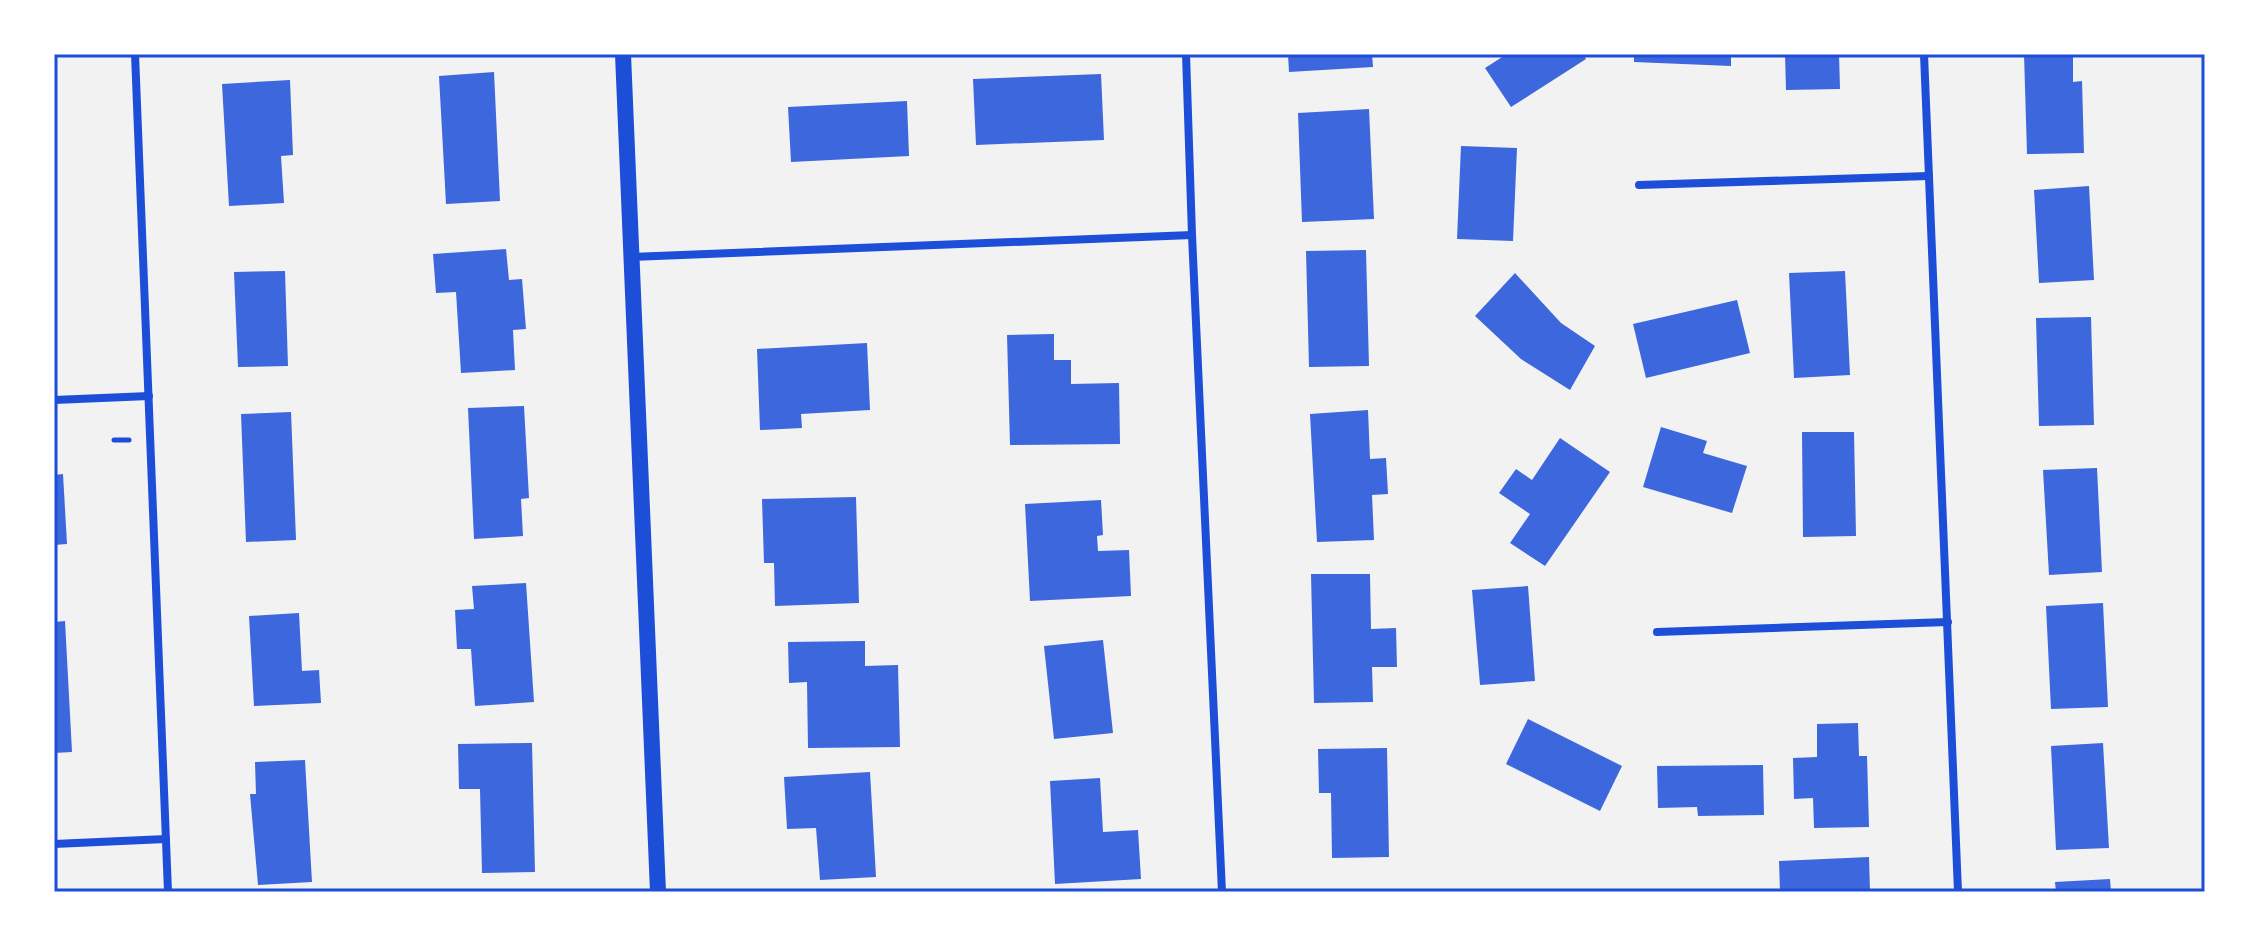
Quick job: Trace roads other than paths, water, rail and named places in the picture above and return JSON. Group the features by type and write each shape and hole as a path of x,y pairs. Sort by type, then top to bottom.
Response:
{"main road":[{"path":"623,54 658,892"}],"street":[{"path":"135,54 168,892"},
{"path":"1186,54 1222,892"},
{"path":"1924,54 1958,892"},
{"path":"1639,185 1929,176"},
{"path":"631,257 1192,235"},
{"path":"54,400 149,396"},
{"path":"1657,632 1948,622"},
{"path":"54,844 166,839"}]}
